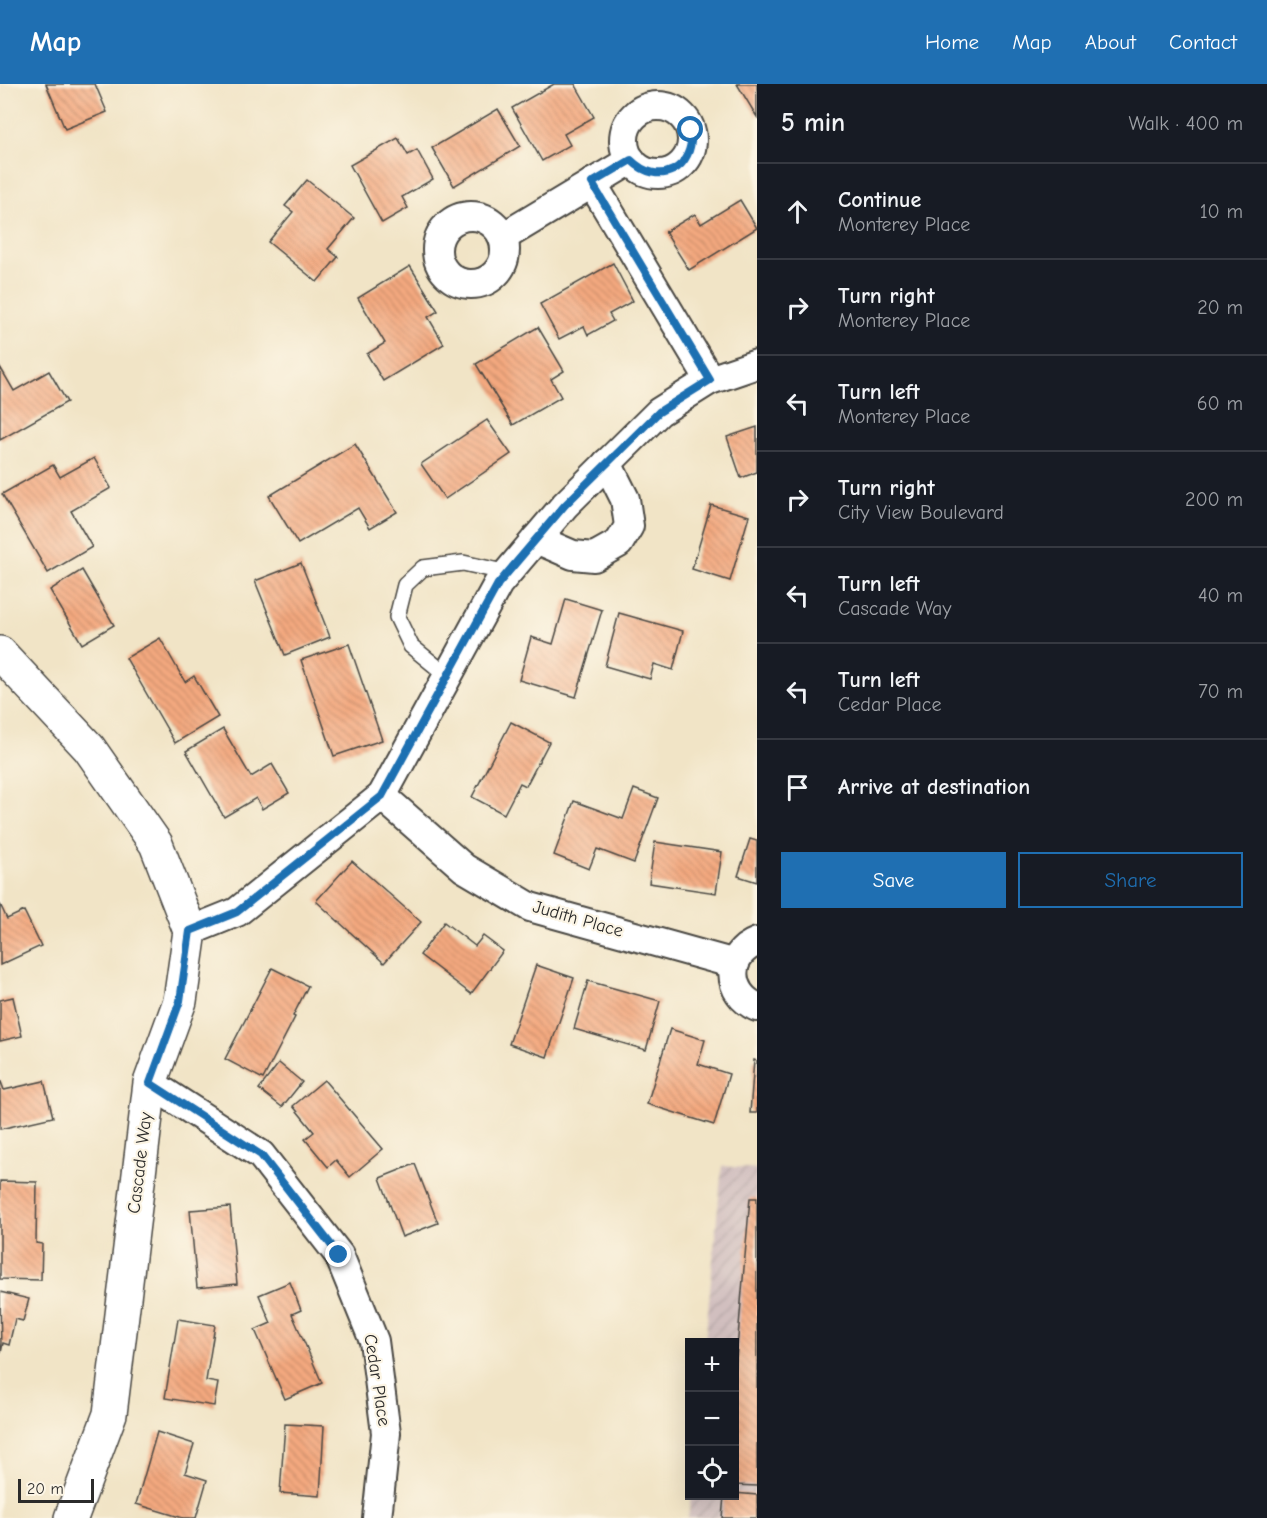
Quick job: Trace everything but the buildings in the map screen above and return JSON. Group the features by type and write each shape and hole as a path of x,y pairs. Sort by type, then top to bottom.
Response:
{"street":[{"path":"503,237 631,160"},
{"path":"592,183 710,380"},
{"path":"190,931 237,912 382,796 498,584 565,505 659,412 710,380 757,364"},
{"path":"536,539 573,555 594,557 618,543 628,526 625,499 607,463"},
{"name":"Cascade Way","path":"0,653 89,748 156,844 190,931 180,1001 150,1083 110,1414 71,1518"},
{"name":"Judith Place","path":"382,796 464,868 530,907 735,964"},
{"path":"757,942 741,953 735,964 733,976 736,987 747,1002 757,1007"},
{"name":"Cedar Place","path":"150,1083 261,1155 339,1255 374,1341 386,1433 377,1518"}],"lane":[{"path":"449,677 411,646 397,617 405,585 423,568 463,563 508,573"}],"shaded area":[{"path":"722,1166 757,1169 757,1518 688,1518 690,1500 739,1500 739,1338 705,1338"}],"route":[{"path":"339,1255 261,1155 150,1083 180,1001 190,931 237,912 382,796 498,584 565,505 659,412 710,380 592,183 631,160 639,168 650,173 662,174 673,171 683,164 689,154 692,142 691,130"}]}
